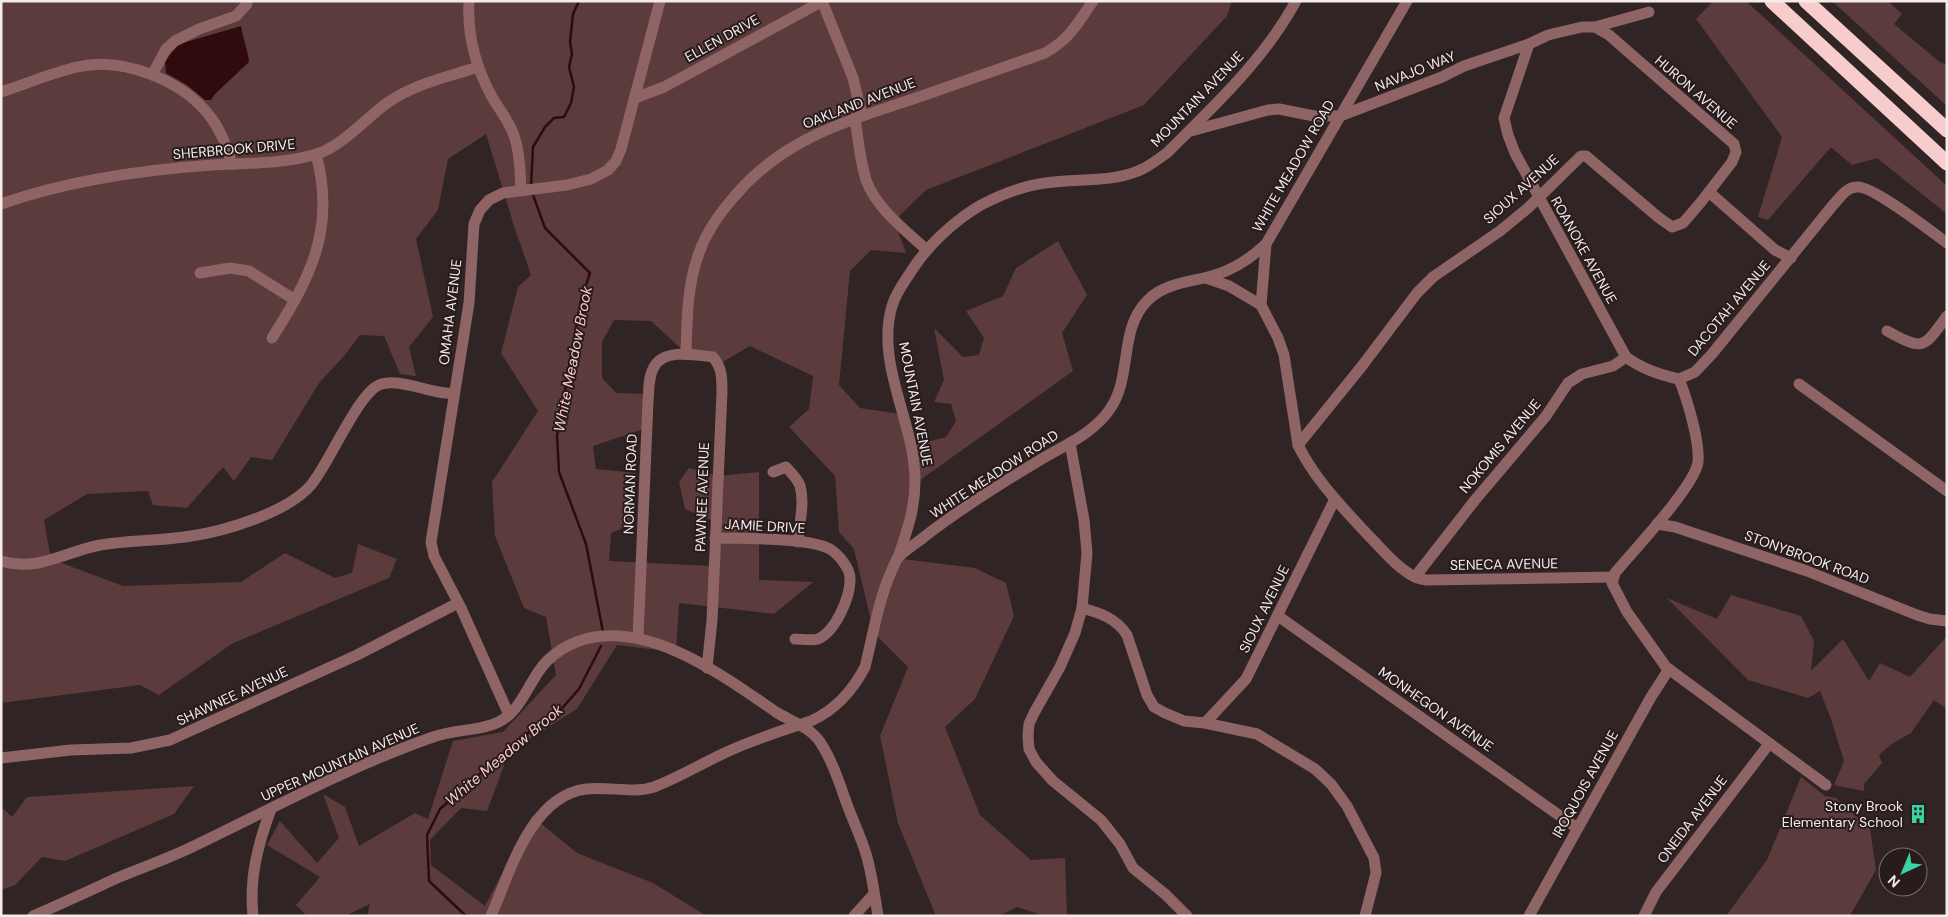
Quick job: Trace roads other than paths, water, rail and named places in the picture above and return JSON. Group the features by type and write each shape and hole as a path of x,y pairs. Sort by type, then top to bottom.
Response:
{"highway":[{"path":"1772,1 1947,163"},
{"path":"1806,1 1947,130"}],"street":[{"path":"469,1 470,38 478,66 514,135 523,190"},
{"name":"OMAHA AVENUE","path":"509,715 458,603 434,556 431,542 470,302 474,224 480,210 489,200 504,193 591,179 608,170 616,161 621,149 660,1"},
{"path":"822,1 853,78 859,117 863,168 867,181 876,198 903,228 928,250"},
{"name":"ELLEN DRIVE","path":"635,98 664,87 822,1"},
{"name":"OAKLAND AVENUE","path":"686,354 690,288 699,253 722,210 751,178 790,148 859,117 1045,53 1060,45 1069,36 1093,1"},
{"name":"MOUNTAIN AVENUE","path":"898,558 913,510 915,479 908,432 891,368 888,333 892,306 897,293 922,255 956,223 980,206 1030,186 1054,182 1110,178 1140,170 1167,153 1250,67 1278,33 1296,1"},
{"name":"WHITE MEADOW ROAD","path":"492,915 524,840 547,808 560,799 576,791 594,788 633,790 649,788 730,751 822,716 836,705 860,678 865,667 883,591 898,558 958,511 1090,429 1111,409 1123,377 1134,320 1144,304 1158,292 1230,269 1244,262 1266,244 1407,1"},
{"path":"152,75 166,49 174,41 199,29 236,16 247,4"},
{"name":"NAVAJO WAY","path":"1189,131 1268,110 1279,109 1314,116 1340,116 1442,77 1464,66 1529,44 1548,35 1582,27 1595,27 1649,12"},
{"name":"HURON AVENUE","path":"1595,27 1609,35 1734,144 1736,152 1732,162 1709,192"},
{"name":"ROANOKE AVENUE","path":"1529,44 1504,118 1508,135 1538,198 1626,357"},
{"path":"1,92 78,66 106,65 141,70 174,85 200,104 213,119 224,139 232,164"},
{"name":"SHERBROOK DRIVE","path":"1,204 34,192 91,179 156,170 280,162 316,154 335,145 388,102 413,87 478,66"},
{"path":"272,338 295,300 311,267 320,240 324,209 322,176 316,154"},
{"name":"SIOUX AVENUE","path":"1298,445 1362,366 1416,293 1433,277 1500,230 1538,198 1581,156 1586,156 1658,217 1672,226 1683,222 1709,192"},
{"name":"DACOTAH AVENUE","path":"1679,380 1695,372 1712,354 1848,189 1858,186 1878,195 1947,243"},
{"path":"1709,192 1775,250 1791,258"},
{"path":"1266,244 1261,304 1278,338 1284,355 1298,445 1324,485 1335,498 1388,555 1415,577"},
{"path":"200,273 230,268 249,271 295,300"},
{"path":"1206,278 1230,286 1261,304"},
{"path":"1887,331 1910,344 1920,345 1929,340 1947,316"},
{"name":"PAWNEE AVENUE","path":"686,354 713,357 719,364 722,373 712,620 707,668"},
{"name":"NORMAN ROAD","path":"638,638 648,402 651,374 655,365 667,356 686,354"},
{"path":"1626,357 1637,365 1679,380 1697,443 1698,463 1692,476 1657,524 1625,560 1612,583 1626,612 1669,669 1826,785"},
{"name":"NOKOMIS AVENUE","path":"1415,577 1475,500 1546,416 1568,383 1582,374 1613,366 1626,357"},
{"path":"1,561 24,566 39,564 99,545 191,536 257,518 283,506 312,484 355,412 369,394 381,384 405,384 454,393"},
{"path":"1799,384 1947,491"},
{"path":"1070,442 1084,520 1087,554 1082,608 1075,632 1060,667 1029,724 1028,742 1032,757 1054,781 1101,820 1120,844 1133,868 1165,894 1187,916"},
{"path":"773,472 786,467 800,486 801,506 798,542"},
{"name":"SIOUX AVENUE","path":"1205,723 1246,679 1335,498"},
{"name":"STONYBROOK ROAD","path":"1657,524 1675,527 1807,571 1917,615 1947,621"},
{"name":"JAMIE DRIVE","path":"715,538 820,544 838,555 851,579 847,599 840,616 829,631 817,639 795,639"},
{"name":"SENECA AVENUE","path":"1415,577 1426,580 1614,577"},
{"name":"SHAWNEE AVENUE","path":"1,758 71,750 131,748 170,740 357,655 458,603"},
{"path":"1082,608 1105,615 1121,626 1127,634 1147,695 1154,707 1184,720 1258,734 1315,769 1331,784 1347,806 1374,858 1376,873 1366,916"},
{"name":"MONHEGON AVENUE","path":"1278,616 1577,828"},
{"name":"UPPER MOUNTAIN AVENUE","path":"32,916 191,848 271,808 383,756 435,736 490,726 502,721 517,706 546,662 559,651 589,638 616,637 638,638 659,645 707,668 799,725 818,739 835,772 867,857 878,916"},
{"name":"IROQUOIS AVENUE","path":"1530,916 1577,828 1669,669"},
{"name":"ONEIDA AVENUE","path":"1644,916 1656,892 1769,744"},
{"path":"253,916 253,868 271,808"},
{"path":"854,916 874,894"}],"waterway":[{"name":"White Meadow Brook","path":"531,186 533,147 545,127 554,118 564,117 571,103 574,87 569,67 572,54 570,42 573,14 579,1"},
{"name":"White Meadow Brook","path":"532,192 545,228 590,273 581,300 557,436 559,472 586,544 603,632"},
{"name":"White Meadow Brook","path":"466,916 429,881 427,835 440,809 533,729 556,715 579,689 601,646"}],"place":[{"name":"Stony Brook Elementary School","path":"1918,814"}]}
